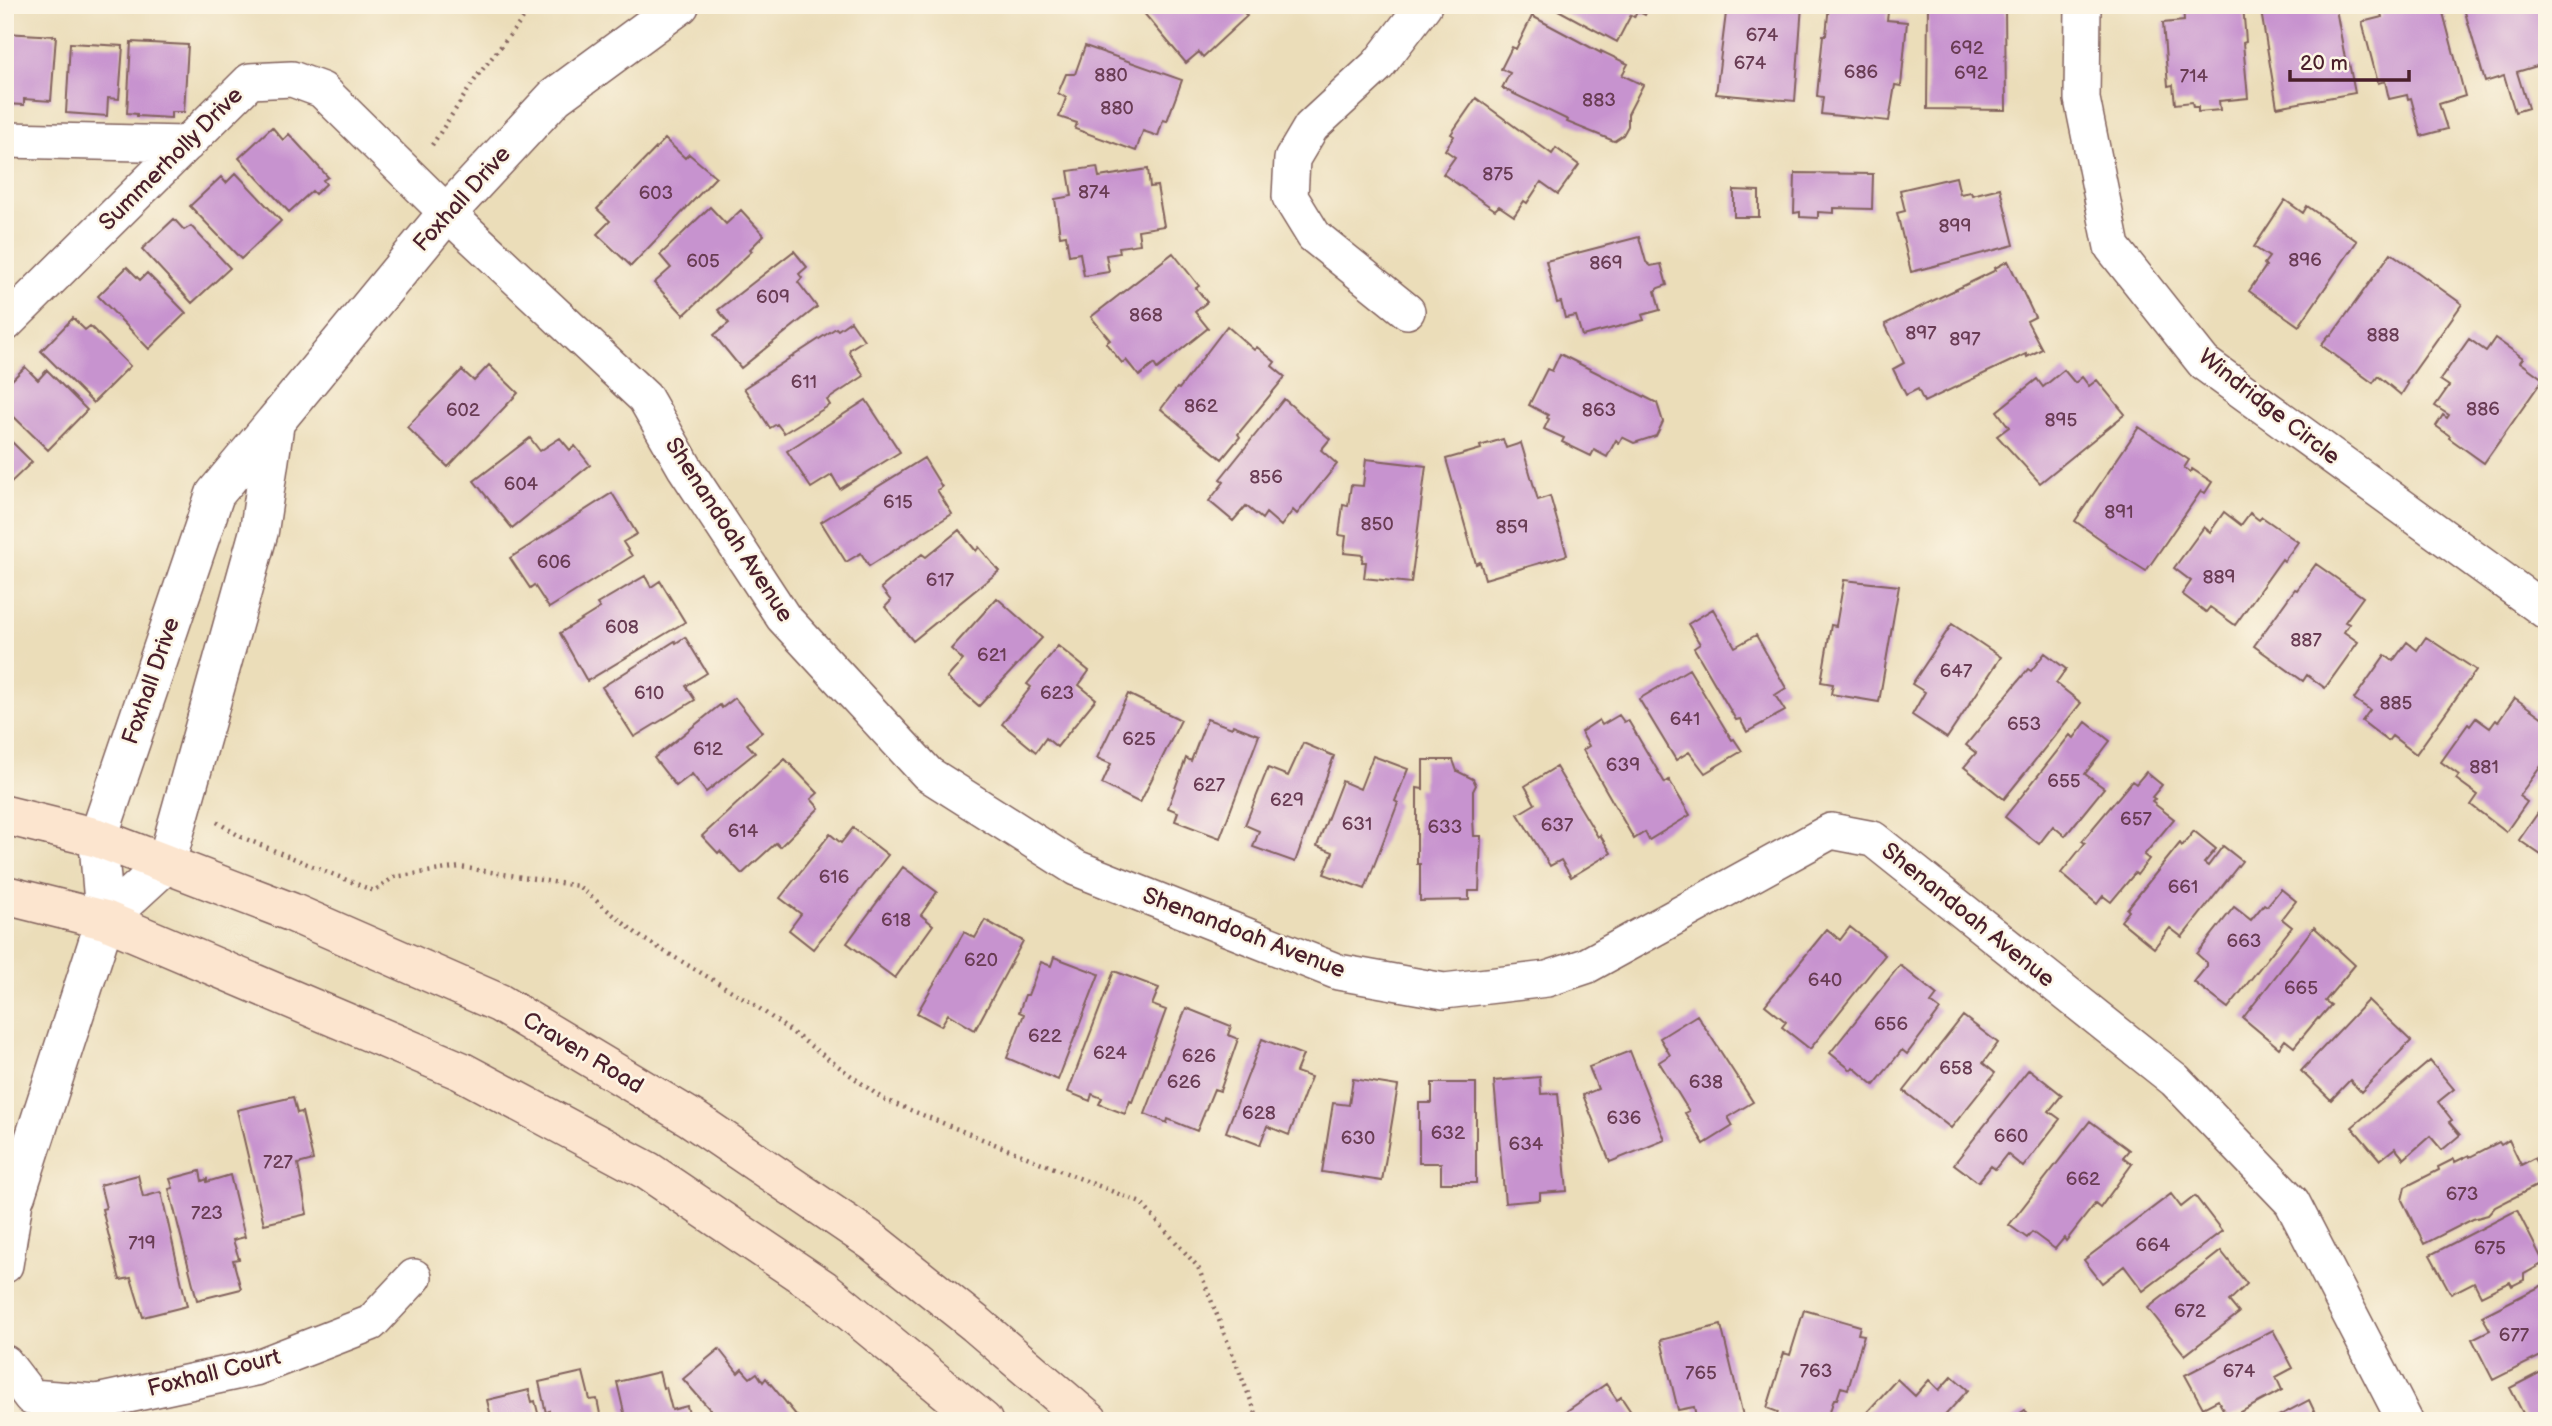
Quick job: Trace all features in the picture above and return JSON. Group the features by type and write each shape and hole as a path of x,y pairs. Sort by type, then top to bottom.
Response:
{"main road":[{"name":"Craven Road","path":"5,815 98,838 291,912 499,1003 691,1118 872,1241 976,1324 1089,1421"},
{"path":"5,895 105,920 461,1071 648,1171 823,1289 983,1421"}],"street":[{"name":"Foxhall Drive","path":"10,1194 105,920 98,838 215,494 447,213 555,97 680,5"},
{"path":"1407,312 1314,236 1290,197 1291,172 1292,159 1311,127 1378,65 1424,5"},
{"name":"Windridge Circle","path":"2083,5 2082,99 2112,247 2204,363 2547,612"},
{"name":"Summerholly Drive","path":"5,324 250,81 292,79 321,90 447,213"},
{"path":"5,140 187,144"},
{"name":"Shenandoah Avenue","path":"447,213 645,398 685,468 783,617 928,774 1076,868 1338,972 1444,990 1547,979 1586,965 1831,831 1873,839 2175,1080 2292,1202 2405,1421"},
{"path":"166,864 259,531 275,422"},
{"name":"Foxhall Drive","path":"105,920 166,864"},
{"path":"5,1265 10,1194"},
{"name":"Foxhall Court","path":"5,1363 31,1397 96,1402 255,1368 371,1323 414,1277"}],"path":[{"path":"410,177 478,75 534,5"},
{"path":"212,819 241,837 374,891 394,877 460,867 578,886 642,938 752,1003 883,1099 1141,1203 1198,1267 1259,1421"}],"building":[{"path":"1137,5 1238,5 1247,16 1203,57 1199,52 1186,63"},
{"path":"1549,5 1650,5 1645,15 1637,11 1634,17 1631,15 1617,42"},
{"path":"1727,5 1802,5 1795,101 1716,94"},
{"path":"1829,5 1889,5 1887,20 1907,22 1901,86 1895,85 1889,121 1821,114 1823,97 1817,96"},
{"path":"1928,5 2005,7 2006,110 1927,109"},
{"path":"2183,5 2243,5 2248,98 2219,101 2220,110 2198,112 2198,107 2193,107 2192,102 2175,104 2173,85 2168,86 2163,23 2184,21"},
{"path":"2260,5 2338,5 2336,9 2346,64 2349,63 2355,93 2277,107"},
{"path":"2379,5 2441,5 2465,96 2439,104 2447,129 2421,136 2411,98 2408,99 2407,95 2389,99 2385,81 2378,83 2362,22 2382,17"},
{"path":"2463,5 2542,5 2547,21 2547,63 2517,72 2528,108 2515,112 2504,76 2485,82"},
{"path":"1532,16 1601,53 1628,64 1622,75 1643,85 1628,114 1628,126 1623,135 1614,141 1567,122 1568,120 1502,88 1510,73 1501,69 1512,47 1516,49"},
{"path":"5,33 56,36 51,101 24,99 24,105 5,104"},
{"path":"131,42 188,45 184,112 171,112 171,118 127,113"},
{"path":"70,43 123,46 119,99 108,98 107,116 66,113"},
{"path":"1085,46 1182,80 1167,121 1163,120 1158,136 1143,131 1136,151 1075,129 1077,123 1059,117 1066,98 1058,93 1066,74 1075,74"},
{"path":"1476,98 1552,154 1556,148 1579,165 1558,194 1541,182 1514,216 1499,206 1495,210 1443,174 1455,157 1445,150 1454,136 1451,134"},
{"path":"272,127 283,140 289,134 328,177 323,180 326,184 315,194 312,191 289,212 239,158"},
{"path":"665,139 685,158 689,154 716,177 631,266 597,234 610,221 597,209"},
{"path":"1097,167 1099,177 1148,169 1150,187 1157,186 1164,226 1138,230 1140,244 1119,247 1120,253 1106,255 1109,272 1084,276 1080,253 1069,255 1066,235 1060,236 1055,199 1072,196 1068,171"},
{"path":"236,173 281,221 241,259 190,206 221,177 226,183"},
{"path":"1795,173 1873,174 1872,209 1834,208 1834,213 1818,212 1818,218 1800,217 1800,212 1794,213"},
{"path":"1956,177 1960,194 1971,192 1972,195 2000,188 2014,245 1911,272 1897,213 1905,211 1900,190"},
{"path":"1734,190 1759,191 1759,217 1734,217"},
{"path":"2285,200 2303,213 2307,206 2357,241 2299,326 2249,291 2269,257 2254,247"},
{"path":"710,207 726,224 741,210 764,235 750,249 752,251 684,315 654,283 671,268 660,255"},
{"path":"174,219 184,230 191,226 230,268 192,303 142,249"},
{"path":"1639,237 1646,262 1651,266 1661,264 1667,285 1655,291 1660,310 1642,315 1644,320 1582,336 1576,316 1565,318 1561,302 1557,303 1546,261"},
{"path":"794,251 807,267 799,274 802,278 798,282 817,307 741,368 714,335 729,323 718,310"},
{"path":"1173,253 1199,286 1196,288 1207,302 1195,312 1208,328 1157,369 1154,364 1139,376 1126,360 1122,363 1108,346 1106,343 1110,340 1091,317"},
{"path":"2391,253 2462,304 2406,383 2408,384 2401,395 2378,376 2373,383 2321,345 2331,336"},
{"path":"2008,261 2035,317 2027,321 2042,349 1924,402 1918,389 1906,395 1893,369 1904,363 1885,324 1996,270 1995,268"},
{"path":"127,267 140,280 147,273 186,313 149,349 98,296"},
{"path":"73,318 85,330 90,326 130,366 93,403 41,351"},
{"path":"851,321 864,340 849,352 864,376 827,400 830,405 784,433 777,424 770,428 744,388"},
{"path":"1227,326 1254,350 1257,347 1275,362 1272,366 1285,377 1238,434 1240,437 1222,459 1161,409"},
{"path":"2495,338 2523,358 2520,362 2543,379 2484,463 2436,426 2443,415 2447,418 2449,415 2435,406 2449,386 2440,380 2469,339 2486,351"},
{"path":"1560,354 1657,403 1663,422 1656,436 1634,443 1622,437 1619,443 1616,440 1607,457 1594,450 1591,456 1562,442 1564,438 1544,429 1548,415 1529,405 1547,369 1552,371"},
{"path":"489,365 518,393 448,467 407,427 462,370 474,381"},
{"path":"25,367 38,380 47,370 87,410 48,450 5,408 5,387"},
{"path":"2064,370 2075,383 2082,377 2089,386 2097,380 2125,414 2040,483 1997,436 2009,427 1997,411 2037,379 2043,387"},
{"path":"1284,399 1330,439 1321,450 1337,464 1297,514 1293,510 1281,526 1266,513 1262,519 1246,506 1233,521 1209,501 1224,482 1220,479"},
{"path":"866,400 900,452 840,489 832,475 811,488 787,451"},
{"path":"2139,427 2189,460 2184,468 2190,472 2192,469 2212,482 2205,493 2201,491 2146,571 2105,545 2106,543 2075,521"},
{"path":"5,435 32,462 5,488"},
{"path":"530,438 540,451 560,438 570,450 575,446 590,465 512,528 474,481"},
{"path":"1503,439 1506,448 1521,443 1538,500 1550,496 1567,555 1485,579 1480,562 1476,564 1446,459 1481,449 1480,446"},
{"path":"924,458 942,487 937,490 952,514 869,566 861,553 846,562 821,522"},
{"path":"1366,459 1426,466 1411,583 1364,578 1366,562 1362,562 1363,555 1344,553 1346,536 1339,535 1343,505 1348,506 1351,485 1363,486"},
{"path":"612,493 637,534 623,542 632,556 549,608 534,585 530,588 510,558"},
{"path":"2224,512 2241,525 2250,513 2259,520 2262,517 2298,542 2284,561 2282,559 2235,625 2210,607 2206,612 2182,594 2191,581 2174,568 2204,527 2210,532"},
{"path":"959,530 976,551 979,547 999,571 913,641 885,607 891,601 881,588 922,554 926,557"},
{"path":"2316,564 2363,597 2345,622 2349,624 2344,632 2358,642 2325,688 2307,675 2303,681 2254,646"},
{"path":"645,576 651,587 660,581 685,622 587,681 560,633 600,608 597,604"},
{"path":"1844,580 1899,586 1879,702 1831,694 1833,684 1821,682 1831,625 1836,626"},
{"path":"997,598 1042,638 979,706 947,678 963,660 951,649"},
{"path":"1713,609 1735,647 1756,635 1786,688 1775,695 1785,711 1747,732 1740,719 1736,720 1694,648 1700,644 1688,624"},
{"path":"1952,624 2001,657 1947,738 1912,715 1925,692 1912,684"},
{"path":"685,637 707,673 686,686 695,700 634,737 602,687"},
{"path":"2426,637 2476,670 2416,754 2392,736 2388,741 2362,721 2370,710 2354,699 2385,655 2393,661 2407,642 2417,650"},
{"path":"1058,646 1089,671 1079,685 1096,699 1057,747 1046,738 1036,752 1002,724 1031,687 1027,684"},
{"path":"2045,653 2066,669 2056,683 2081,703 2004,799 1964,767 1976,753 1966,745 2028,669 2031,671"},
{"path":"1689,669 1732,740 1734,739 1742,751 1705,773 1689,752 1676,760 1639,699"},
{"path":"1128,694 1181,720 1140,803 1102,784 1111,764 1097,758"},
{"path":"735,698 762,732 747,744 755,753 706,792 692,774 676,786 654,758 720,705 722,708"},
{"path":"2515,698 2547,721 2547,758 2519,796 2527,802 2506,832 2471,805 2478,795 2456,779 2459,775 2441,762 2468,724 2470,726 2476,718 2490,728 2496,720 2498,722"},
{"path":"1619,715 1624,722 1628,720 1665,783 1669,780 1690,815 1649,840 1645,832 1634,839 1583,750 1589,746 1581,732 1599,720 1602,725"},
{"path":"1207,719 1259,735 1220,838 1175,821 1178,812 1168,808 1186,758 1191,761"},
{"path":"2086,722 2110,741 2085,774 2104,788 2065,836 2053,826 2039,844 2005,817 2070,735 2074,738"},
{"path":"1303,743 1334,756 1295,862 1253,847 1259,831 1245,825 1268,768 1288,776"},
{"path":"1373,756 1408,769 1365,889 1324,874 1333,852 1317,846 1342,781 1360,789"},
{"path":"785,759 818,793 811,799 819,808 780,847 776,843 742,874 702,836"},
{"path":"1423,760 1453,760 1457,771 1473,779 1476,785 1473,791 1473,818 1474,836 1481,836 1479,891 1469,891 1469,900 1420,901 1417,788 1423,789"},
{"path":"1556,767 1598,837 1600,835 1611,853 1571,877 1561,860 1550,866 1518,814 1535,804 1525,786"},
{"path":"2146,772 2162,785 2152,797 2155,799 2152,802 2174,819 2144,855 2149,859 2137,875 2135,873 2111,902 2103,896 2097,904 2061,873 2085,843 2082,841 2132,781 2136,784"},
{"path":"2547,800 2547,859 2519,840"},
{"path":"853,828 888,855 813,949 789,930 801,914 780,898 830,834 841,843"},
{"path":"2194,831 2216,849 2204,863 2208,866 2223,846 2242,861 2182,937 2170,928 2154,948 2121,921 2129,911 2127,909 2180,843 2182,846"},
{"path":"903,867 937,892 921,915 933,925 895,978 847,943"},
{"path":"2281,889 2296,901 2282,919 2292,927 2228,1008 2194,982 2207,966 2197,954 2234,907 2251,920"},
{"path":"985,920 1023,941 975,1030 948,1014 941,1026 917,1013 964,932 975,938"},
{"path":"1850,927 1885,955 1810,1049 1782,1027 1786,1022 1765,1005 1827,929 1840,940"},
{"path":"2314,927 2355,965 2325,1001 2331,1005 2294,1047 2285,1040 2279,1048 2243,1018"},
{"path":"1054,957 1099,974 1058,1080 1007,1058 1024,1014 1019,1012 1025,995 1028,995 1041,962 1051,966"},
{"path":"1900,965 1937,995 1931,1003 1940,1010 1907,1054 1902,1050 1874,1085 1853,1067 1851,1070 1830,1053"},
{"path":"1114,971 1159,988 1152,1005 1166,1010 1132,1102 1130,1101 1125,1114 1099,1104 1102,1098 1092,1094 1090,1101 1068,1092"},
{"path":"2368,1000 2411,1041 2361,1092 2350,1080 2331,1100 2301,1071"},
{"path":"1186,1008 1231,1026 1228,1035 1238,1039 1220,1091 1214,1089 1197,1131 1168,1119 1167,1123 1145,1114"},
{"path":"1697,1015 1753,1102 1728,1117 1733,1126 1704,1144 1685,1113 1689,1111 1659,1062 1670,1055 1660,1038"},
{"path":"1963,1016 1998,1043 1983,1063 1995,1073 1951,1128 1904,1091"},
{"path":"1262,1039 1303,1055 1296,1072 1311,1077 1289,1135 1267,1126 1260,1145 1226,1132"},
{"path":"1630,1051 1665,1140 1610,1162 1583,1095 1598,1089 1589,1067"},
{"path":"2430,1061 2454,1089 2438,1102 2460,1135 2442,1150 2430,1136 2404,1159 2395,1148 2380,1160 2352,1127"},
{"path":"2029,1069 2062,1095 2049,1111 2060,1119 2023,1167 2007,1154 1995,1169 1991,1166 1978,1182 1954,1164"},
{"path":"1540,1077 1541,1094 1558,1093 1567,1191 1540,1193 1540,1200 1505,1203 1494,1081"},
{"path":"1353,1079 1398,1086 1382,1181 1322,1172 1333,1103 1349,1105"},
{"path":"1432,1083 1476,1083 1476,1183 1441,1183 1441,1163 1419,1163 1419,1103 1432,1103"},
{"path":"293,1097 297,1113 302,1112 313,1160 298,1164 307,1214 264,1224 237,1110"},
{"path":"2090,1121 2129,1150 2123,1157 2132,1164 2100,1208 2095,1204 2066,1241 2064,1238 2055,1249 2032,1232 2027,1238 2009,1225"},
{"path":"2509,1140 2521,1165 2534,1158 2546,1181 2495,1207 2488,1215 2473,1219 2424,1244 2402,1200 2405,1187 2439,1170 2438,1167 2454,1159 2455,1162 2469,1155 2470,1157 2499,1142 2501,1145"},
{"path":"200,1171 202,1181 207,1179 207,1182 230,1175 245,1237 233,1240 239,1259 233,1260 241,1289 197,1300 169,1189 173,1188 170,1179"},
{"path":"138,1175 143,1197 161,1192 187,1306 143,1317 131,1278 120,1280 102,1209 106,1208 100,1185"},
{"path":"2171,1194 2181,1207 2195,1196 2222,1231 2143,1291 2124,1266 2102,1283 2084,1260"},
{"path":"2517,1210 2544,1263 2524,1274 2524,1280 2512,1286 2510,1282 2481,1296 2474,1282 2451,1294 2430,1255"},
{"path":"2221,1251 2247,1284 2229,1301 2239,1313 2185,1355 2148,1308"},
{"path":"2547,1283 2547,1353 2493,1380 2472,1339 2490,1330 2482,1316"},
{"path":"1804,1310 1860,1326 1858,1334 1864,1335 1848,1389 1841,1387 1827,1421 1778,1421 1775,1420 1778,1412 1767,1408 1784,1353 1790,1355"},
{"path":"1721,1325 1744,1420 1697,1421 1694,1407 1678,1410 1661,1340"},
{"path":"2273,1330 2293,1368 2276,1377 2282,1390 2228,1419 2218,1400 2203,1408 2185,1375"},
{"path":"719,1349 738,1373 742,1369 750,1378 757,1373 763,1382 766,1378 801,1421 720,1421 683,1379"},
{"path":"2547,1369 2547,1416 2538,1421 2527,1421 2510,1388"},
{"path":"583,1372 590,1400 597,1399 601,1419 612,1417 613,1421 551,1421 549,1411 546,1413 539,1382"},
{"path":"659,1372 672,1410 687,1406 691,1421 626,1421 617,1382"},
{"path":"1952,1376 1968,1390 1940,1421 1859,1421 1897,1379 1915,1396 1929,1380 1939,1390"},
{"path":"1606,1384 1617,1400 1621,1397 1637,1421 1565,1421 1561,1415"},
{"path":"529,1390 540,1421 492,1421 487,1400"},
{"path":"2309,1400 2319,1421 2269,1421"},
{"path":"2025,1410 2032,1421 2009,1421"}]}
